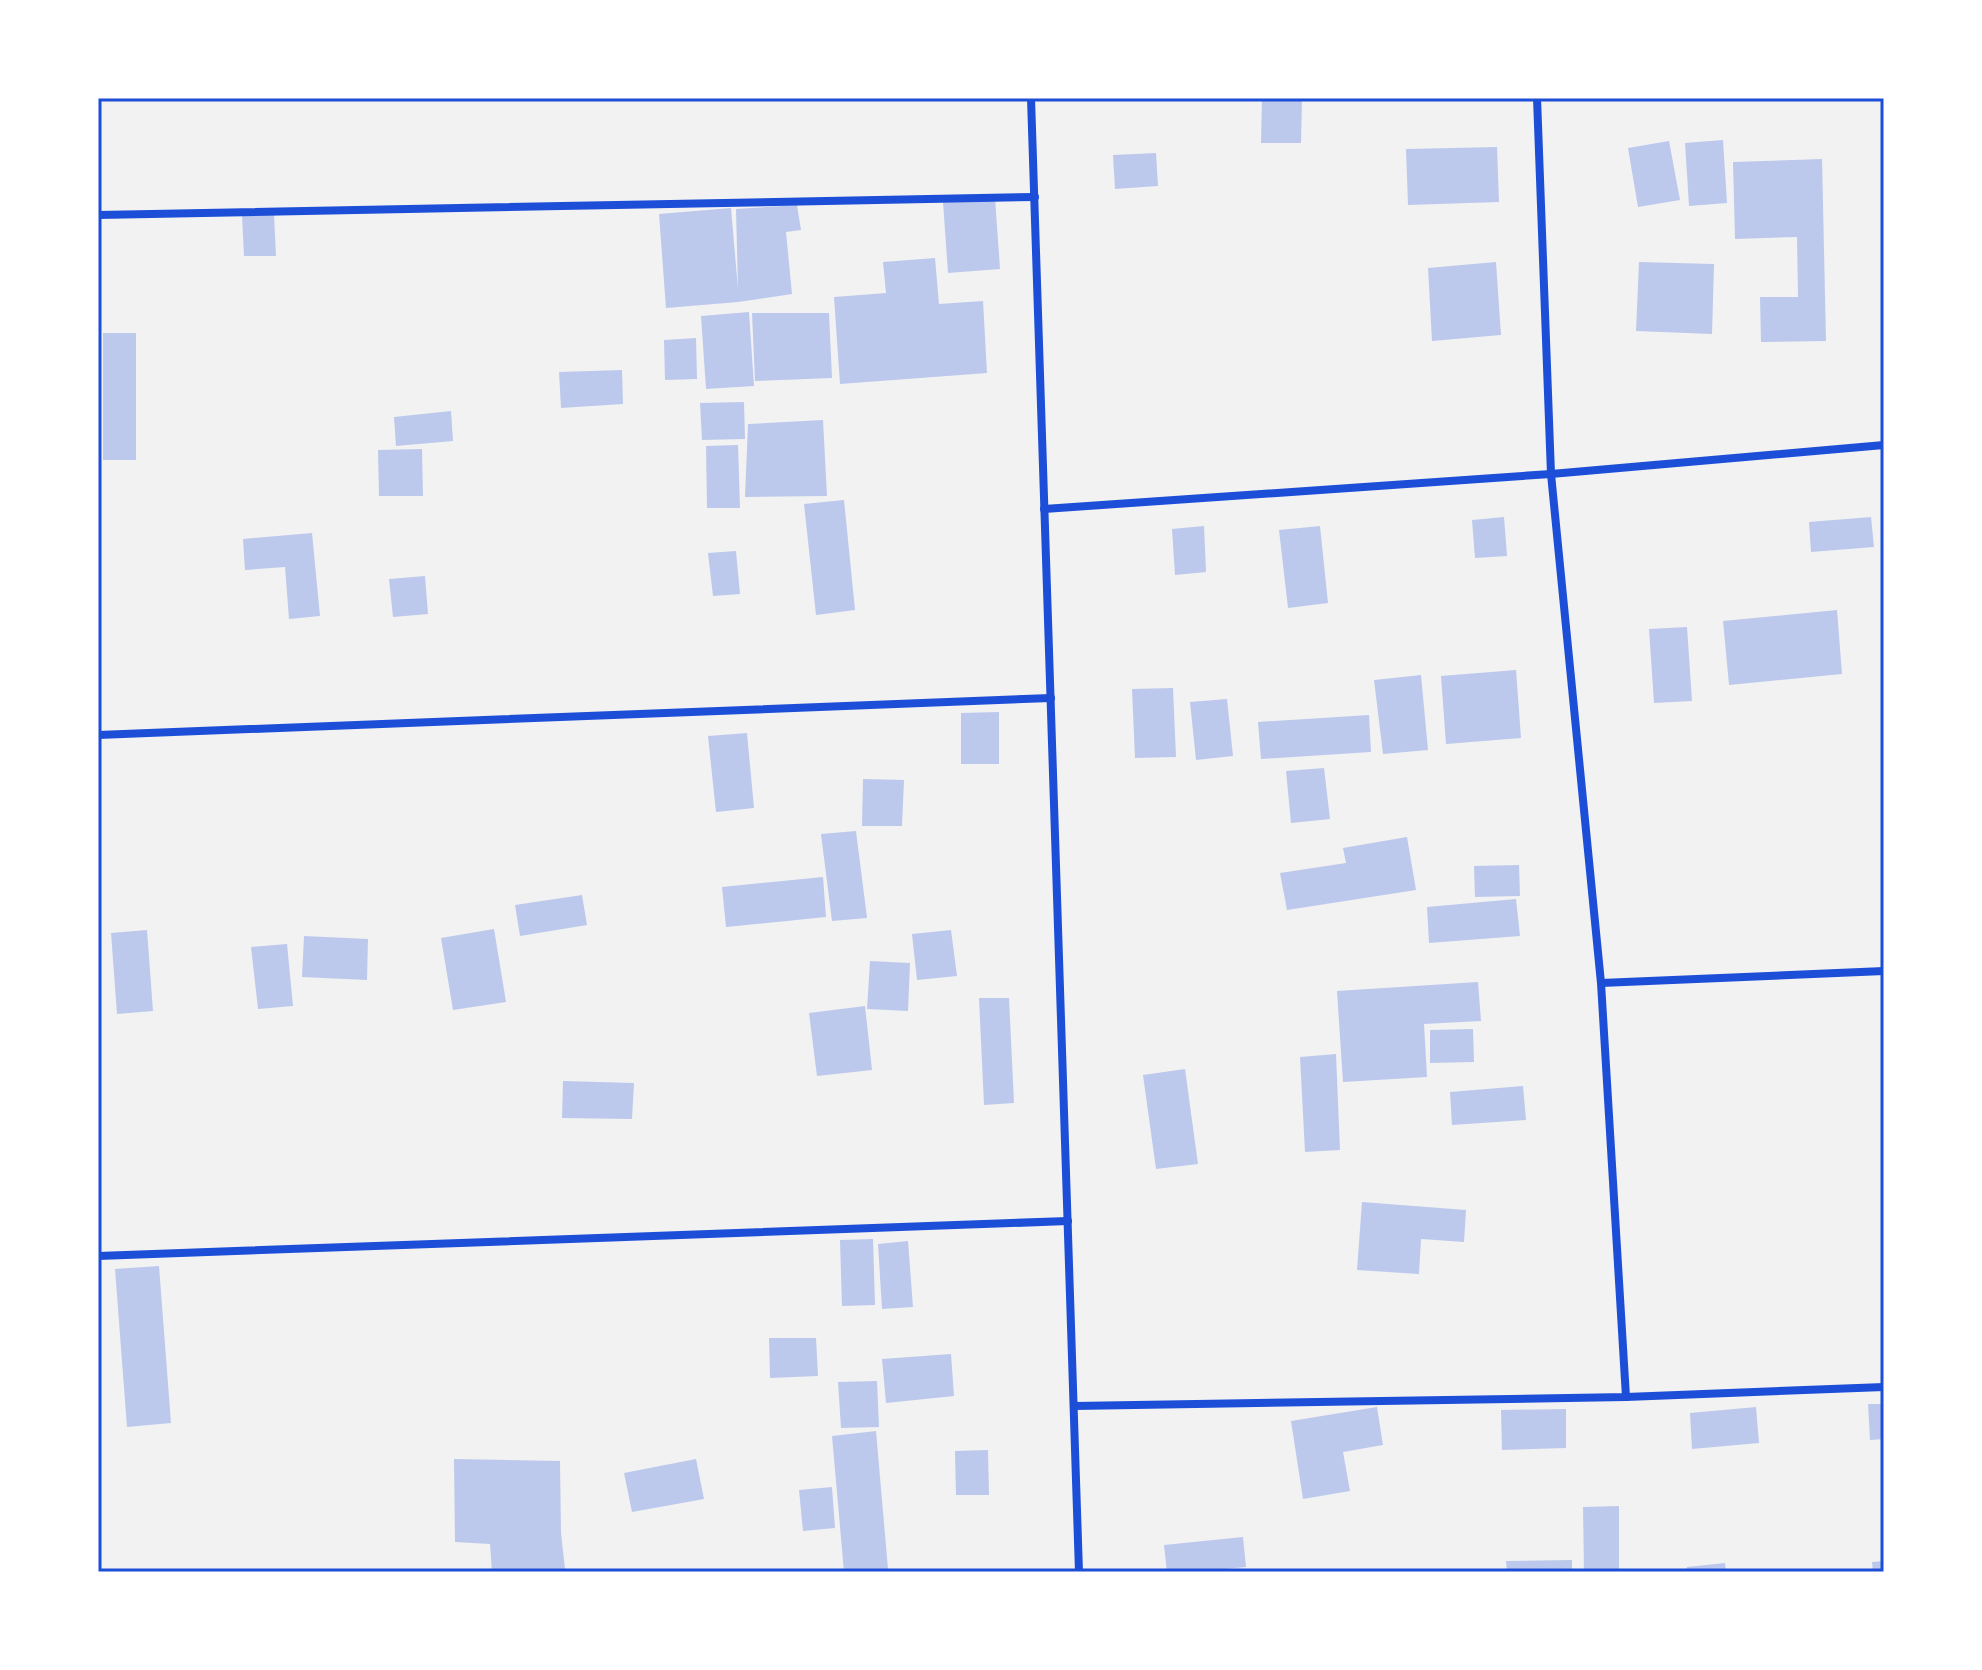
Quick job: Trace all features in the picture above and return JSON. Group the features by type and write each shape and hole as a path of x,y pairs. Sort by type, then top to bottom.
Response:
{"street":[{"path":"1031,98 1079,1572"},
{"path":"1537,98 1551,474 1601,983 1626,1397"},
{"path":"98,215 1035,197"},
{"path":"1044,509 1551,474 1884,445"},
{"path":"98,735 1051,698"},
{"path":"1601,983 1884,971"},
{"path":"98,1256 1068,1221"},
{"path":"1074,1406 1626,1397 1884,1387"}],"building":[{"path":"1262,98 1302,98 1301,143 1261,143"},
{"path":"1723,140 1727,203 1689,206 1685,143"},
{"path":"1669,141 1680,200 1638,207 1628,148"},
{"path":"1497,147 1499,202 1408,205 1406,149"},
{"path":"1156,153 1158,186 1115,189 1113,155"},
{"path":"1822,159 1826,341 1761,342 1760,297 1798,297 1797,237 1735,239 1733,162"},
{"path":"995,198 1000,269 948,273 943,202"},
{"path":"797,205 801,230 786,232 792,294 666,308 659,214 731,208 738,289 736,209"},
{"path":"274,214 276,256 244,256 242,216"},
{"path":"935,258 939,304 983,301 987,373 840,384 834,297 886,293 883,262"},
{"path":"1496,262 1501,335 1432,341 1428,268"},
{"path":"1639,262 1714,264 1712,334 1636,331"},
{"path":"749,312 754,386 706,389 701,316"},
{"path":"752,313 829,313 832,378 755,381"},
{"path":"103,333 136,333 136,460 103,460"},
{"path":"696,338 697,379 665,380 664,340"},
{"path":"98,352 101,352 101,403 98,403"},
{"path":"622,370 623,404 561,408 559,372"},
{"path":"744,402 745,439 702,440 700,403"},
{"path":"451,411 453,441 396,446 394,417"},
{"path":"823,420 827,496 745,497 748,424"},
{"path":"738,445 740,508 707,508 706,446"},
{"path":"422,449 423,496 379,496 378,450"},
{"path":"844,500 855,610 816,615 804,504"},
{"path":"1504,517 1507,556 1475,558 1472,520"},
{"path":"1871,517 1874,547 1811,552 1809,522"},
{"path":"1204,526 1206,572 1175,575 1172,529"},
{"path":"1320,526 1328,603 1288,608 1279,530"},
{"path":"312,533 320,616 289,619 285,567 245,570 243,539"},
{"path":"736,551 740,594 713,596 708,553"},
{"path":"425,576 428,614 393,617 389,579"},
{"path":"1837,610 1842,674 1729,685 1723,621"},
{"path":"1687,627 1692,701 1654,703 1649,629"},
{"path":"1516,670 1521,738 1446,744 1441,676"},
{"path":"1421,675 1428,750 1383,754 1374,680"},
{"path":"1173,688 1176,757 1135,758 1132,689"},
{"path":"1227,699 1233,756 1196,760 1190,702"},
{"path":"999,712 999,764 961,764 961,713"},
{"path":"1369,715 1371,752 1261,759 1258,722"},
{"path":"747,733 754,808 716,812 708,736"},
{"path":"1324,768 1330,819 1291,823 1286,771"},
{"path":"863,779 904,780 902,826 862,826"},
{"path":"856,831 867,918 832,921 821,834"},
{"path":"1407,837 1416,890 1287,910 1280,873 1346,863 1343,848"},
{"path":"1519,865 1520,896 1475,897 1474,866"},
{"path":"823,877 826,917 726,927 722,887"},
{"path":"582,895 587,925 520,936 515,905"},
{"path":"1516,899 1520,936 1429,943 1427,907"},
{"path":"494,929 506,1002 453,1010 441,938"},
{"path":"147,930 153,1011 117,1014 111,933"},
{"path":"951,930 957,976 917,980 912,934"},
{"path":"304,936 368,939 367,980 302,977"},
{"path":"287,944 293,1006 258,1009 251,947"},
{"path":"870,961 910,963 908,1011 867,1009"},
{"path":"1478,982 1481,1021 1424,1024 1427,1077 1343,1082 1337,991"},
{"path":"979,998 1009,998 1014,1103 984,1105"},
{"path":"865,1006 872,1070 817,1076 809,1013"},
{"path":"1473,1029 1474,1062 1430,1063 1430,1030"},
{"path":"1336,1054 1340,1150 1305,1152 1300,1057"},
{"path":"1185,1069 1198,1164 1156,1169 1143,1075"},
{"path":"563,1081 634,1083 632,1119 562,1118"},
{"path":"1523,1086 1526,1120 1452,1125 1450,1092"},
{"path":"1362,1202 1466,1210 1464,1242 1421,1239 1419,1274 1357,1270"},
{"path":"873,1239 875,1305 842,1306 840,1240"},
{"path":"908,1241 913,1307 882,1309 878,1244"},
{"path":"159,1266 171,1423 127,1427 115,1269"},
{"path":"769,1338 816,1338 818,1376 770,1378"},
{"path":"951,1354 954,1396 886,1403 882,1359"},
{"path":"877,1381 879,1427 841,1428 838,1382"},
{"path":"1868,1404 1884,1404 1884,1439 1870,1440"},
{"path":"1377,1407 1383,1445 1343,1452 1350,1491 1303,1499 1291,1421"},
{"path":"1756,1407 1759,1443 1692,1449 1690,1413"},
{"path":"1566,1409 1566,1448 1502,1450 1501,1410"},
{"path":"876,1431 888,1569 844,1572 832,1436"},
{"path":"988,1450 989,1495 956,1495 955,1451"},
{"path":"454,1459 560,1461 565,1569 492,1572 490,1544 455,1542"},
{"path":"696,1459 704,1499 632,1512 624,1473"},
{"path":"832,1487 835,1528 803,1531 799,1490"},
{"path":"1619,1506 1619,1572 1584,1572 1583,1507"},
{"path":"1243,1537 1246,1567 1167,1572 1164,1545"},
{"path":"1572,1560 1572,1572 1507,1572 1506,1561"},
{"path":"1884,1561 1884,1572 1873,1572 1872,1562"},
{"path":"1725,1563 1726,1572 1687,1572 1687,1567"}]}
